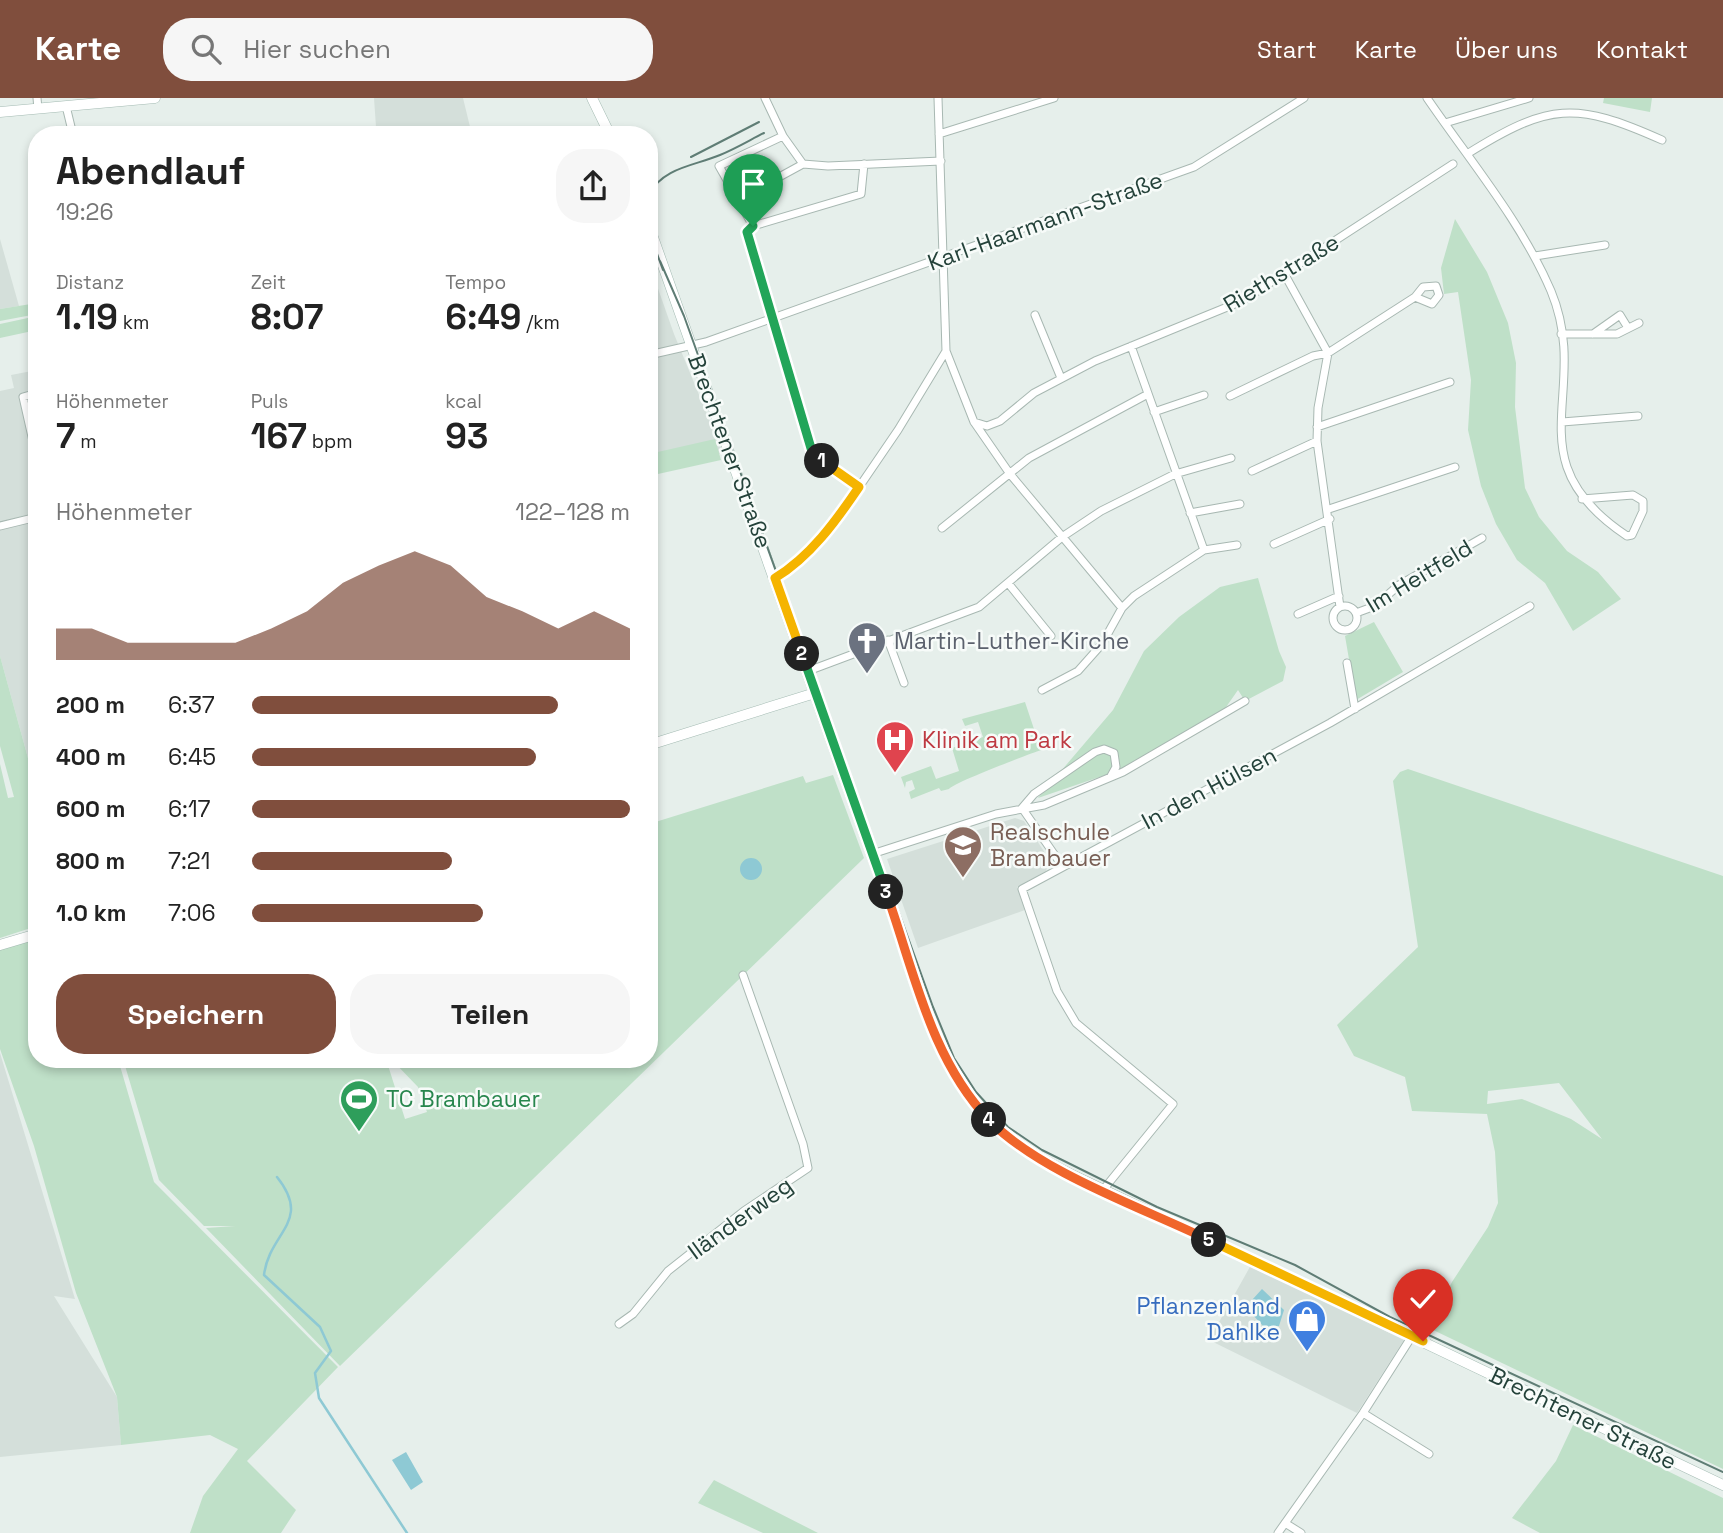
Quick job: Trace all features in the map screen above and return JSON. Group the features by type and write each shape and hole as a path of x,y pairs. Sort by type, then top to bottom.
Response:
{"main road":[{"path":"0,112 38,103 66,106 155,98"},
{"path":"592,98 606,126"},
{"name":"Brechtener Straße","path":"658,251 934,1031 965,1092 994,1125 1015,1142 1103,1190 1723,1485"},
{"path":"658,742 815,693"},
{"path":"0,945 28,937"}],"street":[{"path":"765,98 783,136 803,164"},
{"path":"938,98 946,351 974,422 1010,474 1122,608"},
{"path":"939,134 1054,98"},
{"name":"Karl-Haarmann-Straße","path":"658,353 692,347 773,319 1194,167 1304,98"},
{"path":"1427,98 1535,256 1552,295 1561,334 1564,373 1561,452 1582,499 1598,517 1627,536 1632,535 1643,511 1643,501 1633,495 1582,499"},
{"path":"1445,123 1529,98"},
{"path":"66,106 71,126"},
{"path":"1467,154 1516,126 1559,112 1620,120 1662,140"},
{"path":"783,136 719,166 750,229 813,455 859,487"},
{"path":"737,200 803,164 941,161"},
{"path":"750,229 861,194 864,164"},
{"name":"Riethstraße","path":"974,422 987,426 1000,421 1034,393 1061,378 1242,301 1453,164"},
{"path":"1535,256 1605,245"},
{"path":"1285,275 1328,354"},
{"path":"1230,396 1313,356 1328,354 1415,297"},
{"path":"1035,315 1061,378"},
{"path":"1588,336 1620,315 1628,328"},
{"path":"1561,334 1617,334 1639,323"},
{"path":"1131,346 1204,550"},
{"path":"775,578 792,568 838,518 946,351"},
{"name":"Im Heitfeld","path":"1328,354 1317,441 1329,509 1340,607 1333,619 1340,629 1353,627 1356,613"},
{"path":"1317,427 1450,382"},
{"path":"942,528 1029,458 1148,394"},
{"path":"1154,412 1204,395"},
{"path":"28,396 23,397 28,419"},
{"path":"1562,422 1638,416"},
{"path":"1252,471 1317,441"},
{"path":"808,671 979,607 1062,537 1130,494 1175,474 1231,458"},
{"path":"1329,509 1455,467"},
{"path":"1190,513 1240,504"},
{"path":"0,526 28,519"},
{"path":"1274,544 1330,519"},
{"name":"Im Heitfeld","path":"1356,613 1375,606 1399,585 1482,538"},
{"path":"1042,690 1078,671 1102,643 1122,608 1169,570 1204,550 1237,545"},
{"path":"1008,583 1051,636"},
{"name":"Im Heitfeld","path":"1298,614 1339,596"},
{"name":"Im Heitfeld","path":"1340,607 1348,606 1356,613"},
{"name":"In den Hülsen","path":"1103,1190 1172,1104 1076,1023 1057,991 1022,889 1355,709 1530,606"},
{"path":"888,640 904,683"},
{"path":"1347,663 1355,709"},
{"path":"872,854 1022,808 1044,805 1111,776 1245,701"},
{"path":"1022,808 1026,801 1052,780 1085,757 1104,750 1114,753 1117,761 1111,776"},
{"path":"1022,808 1063,867"},
{"name":"Iländerweg","path":"619,1324 632,1314 668,1271 744,1211 808,1168 803,1143 743,975"},
{"path":"1278,1533 1363,1413 1412,1336"},
{"path":"1363,1413 1429,1454"},
{"path":"1286,1523 1301,1533"}],"shaded area":[{"path":"374,98 463,98 470,126 376,126"},
{"path":"0,239 19,306 0,309"},
{"path":"658,289 674,334 723,453 658,468"},
{"path":"28,372 28,758 0,656 0,391 14,388 11,375"},
{"name":"Realschule Brambauer","path":"1015,818 1024,821 1049,859 1046,871 1017,887 1025,910 918,948 887,859"},
{"path":"0,1053 75,1299 54,1296 117,1397 121,1445 0,1457"},
{"path":"1251,1265 1404,1340 1357,1413 1209,1340"}],"green space":[{"path":"1604,98 1652,98 1650,112 1603,103"},
{"path":"1455,219 1487,272 1508,323 1516,363 1515,407 1525,488 1539,517 1567,551 1598,572 1621,599 1573,631 1545,583 1517,560 1496,524 1481,486 1468,430 1471,380 1458,292 1444,294 1441,268"},
{"path":"28,304 28,316 0,321 0,309"},
{"path":"28,318 28,332 0,338 0,324"},
{"path":"715,439 721,460 658,474 658,452"},
{"path":"1258,578 1286,667 1283,681 1245,701 1238,690 1224,710 1120,770 1038,798 1113,710 1144,651 1179,617 1220,587"},
{"path":"1374,622 1403,672 1356,700 1345,636"},
{"path":"0,656 28,758 28,929 0,938 0,764 8,798 14,797 0,746"},
{"path":"1025,702 1041,750 949,789 941,791 939,788 911,799 909,792 915,789 912,780 906,782 905,788 901,777 931,766 936,779 959,771 952,748 983,737 978,722 965,726 962,719"},
{"path":"1408,769 1723,876 1723,1469 1429,1328 1452,1282 1488,1227 1498,1203 1495,1152 1487,1114 1412,1111 1405,1077 1354,1056 1337,1025 1418,947 1393,781 1400,772","holes":["1559,1083 1602,1139 1571,1119 1522,1099 1487,1104 1488,1091"]},
{"path":"833,775 864,858 658,1058 658,821 803,776 806,783"},
{"path":"28,942 28,1068 121,1068 154,1182 338,1367 247,1461 296,1510 281,1533 190,1533 203,1496 238,1449 210,1435 121,1445 117,1397 76,1293 34,1146 0,1049 0,950"},
{"path":"126,1068 389,1068 405,1119 427,1112 418,1087 400,1068 647,1068 340,1366 206,1228 235,1226 204,1226 159,1180"},
{"path":"1573,1425 1723,1498 1723,1533 1540,1533 1512,1518 1556,1461"},
{"path":"714,1480 818,1533 763,1533 698,1503"}],"water":[{"path":"751,858 759,861 762,869 759,877 751,880 743,877 740,869 743,861"},
{"path":"1262,1289 1284,1310 1279,1326 1264,1327 1252,1314 1252,1300"},
{"path":"406,1452 423,1482 411,1490 392,1460"}],"waterway":[{"path":"277,1177 287,1192 291,1205 290,1216 267,1260 264,1275 320,1327 331,1351 315,1373 319,1398 407,1533"}],"tram line":[{"path":"691,157 759,122"},
{"path":"658,182 680,168 726,153 764,133"},
{"path":"658,256 663,270"},
{"path":"660,261 684,316 933,1007 954,1058 976,1092 1008,1127 1042,1150 1157,1207 1295,1265 1390,1317 1723,1472"}],"place":[{"name":"Martin-Luther-Kirche","path":"867,675"},
{"name":"Klinik am Park","path":"895,774"},
{"name":"Realschule Brambauer","path":"963,879"},
{"name":"TC Brambauer","path":"359,1133"},
{"name":"Pflanzenland Dahlke","path":"1307,1353"}],"route":[{"path":"753,226 747,232 813,455 859,487 838,518 805,554 792,568 775,578 934,1031 965,1092 1003,1134 1051,1164 1423,1341"}]}
